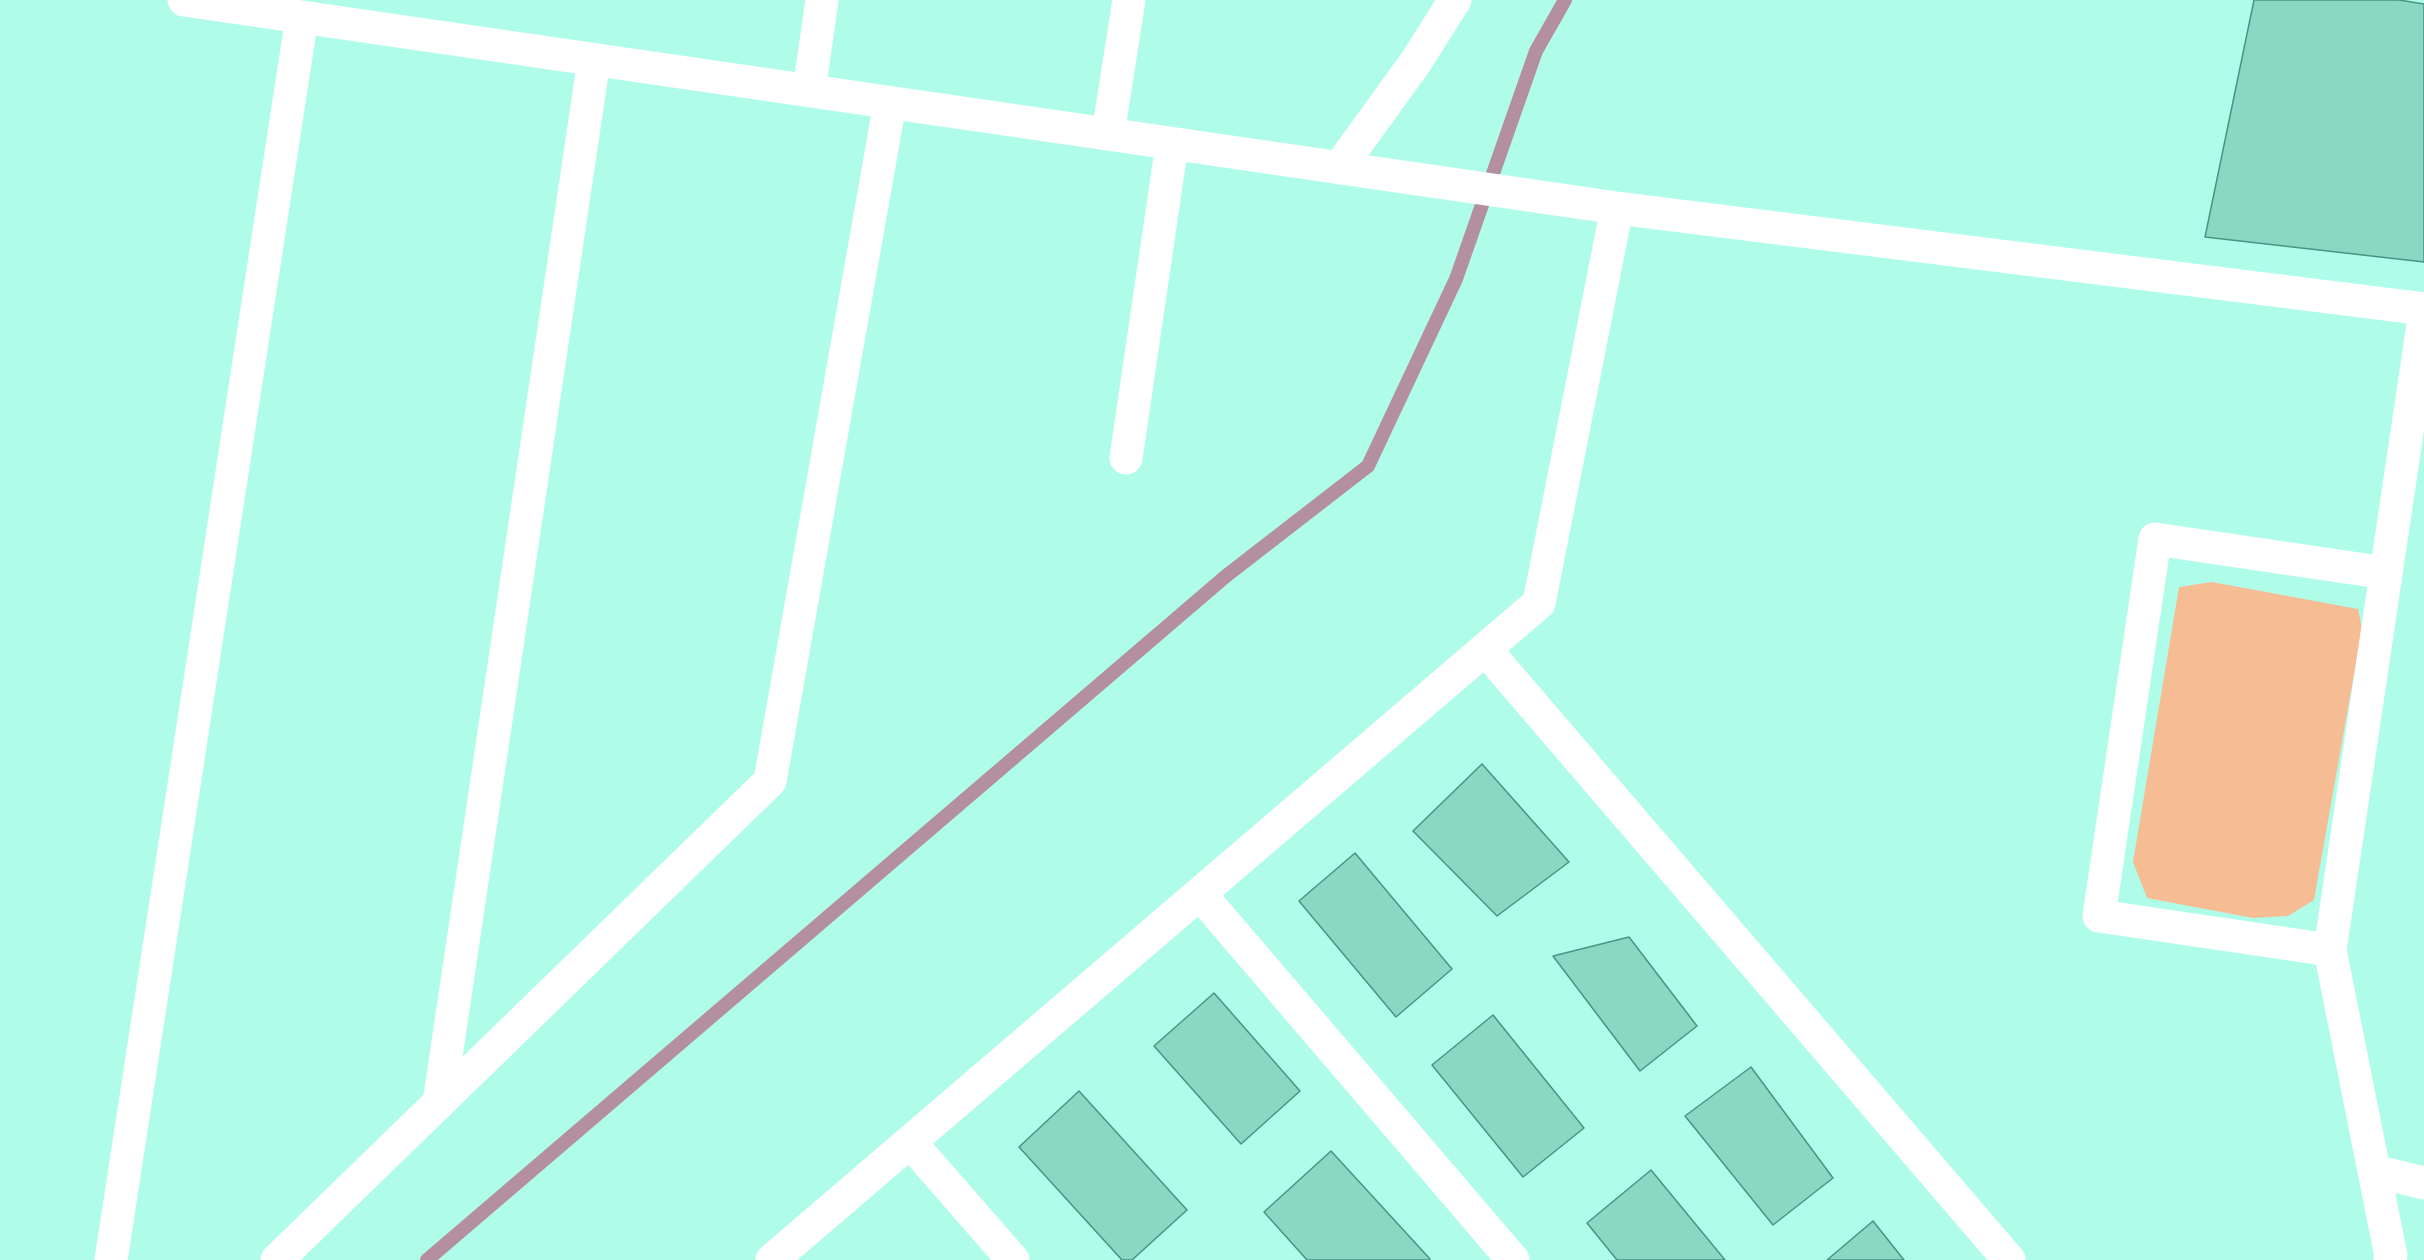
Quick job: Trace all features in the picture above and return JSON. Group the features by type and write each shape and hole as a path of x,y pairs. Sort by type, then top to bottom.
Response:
{"street":[{"path":"184,0 1521,195 2424,309"},
{"path":"809,91 822,0"},
{"path":"1108,134 1129,0"},
{"path":"1339,168 1415,63 1455,0"},
{"path":"111,1260 302,17"},
{"path":"439,1103 594,60"},
{"path":"277,1260 770,781 891,103"},
{"path":"1126,458 1172,144"},
{"path":"772,1260 1539,603 1617,208"},
{"path":"2390,1260 2330,950 2424,318"},
{"path":"2330,950 2098,916 2154,539 2386,573"},
{"path":"1485,649 2009,1260"},
{"path":"1200,894 1513,1260"},
{"path":"910,1142 1013,1260"},
{"path":"2374,1171 2424,1183"}],"shaded area":[{"path":"2212,582 2358,609 2362,629 2314,900 2288,916 2253,918 2147,898 2133,862 2179,587"}],"building":[{"path":"2254,0 2399,0 2424,4 2424,262 2205,237"},
{"path":"1482,764 1569,862 1497,916 1413,831"},
{"path":"1355,853 1452,969 1396,1017 1299,901"},
{"path":"1629,937 1697,1026 1640,1071 1553,956"},
{"path":"1214,993 1300,1091 1241,1144 1154,1046"},
{"path":"1493,1015 1584,1128 1523,1177 1432,1065"},
{"path":"1751,1067 1833,1178 1773,1225 1685,1116"},
{"path":"1079,1091 1187,1210 1132,1260 1122,1260 1019,1147"},
{"path":"1331,1151 1429,1260 1307,1260 1264,1212"},
{"path":"1651,1170 1725,1260 1617,1260 1587,1223"},
{"path":"1873,1221 1904,1260 1827,1260"}],"waterway":[{"path":"427,1260 1226,576 1368,466 1456,279 1536,51 1565,0"}]}
